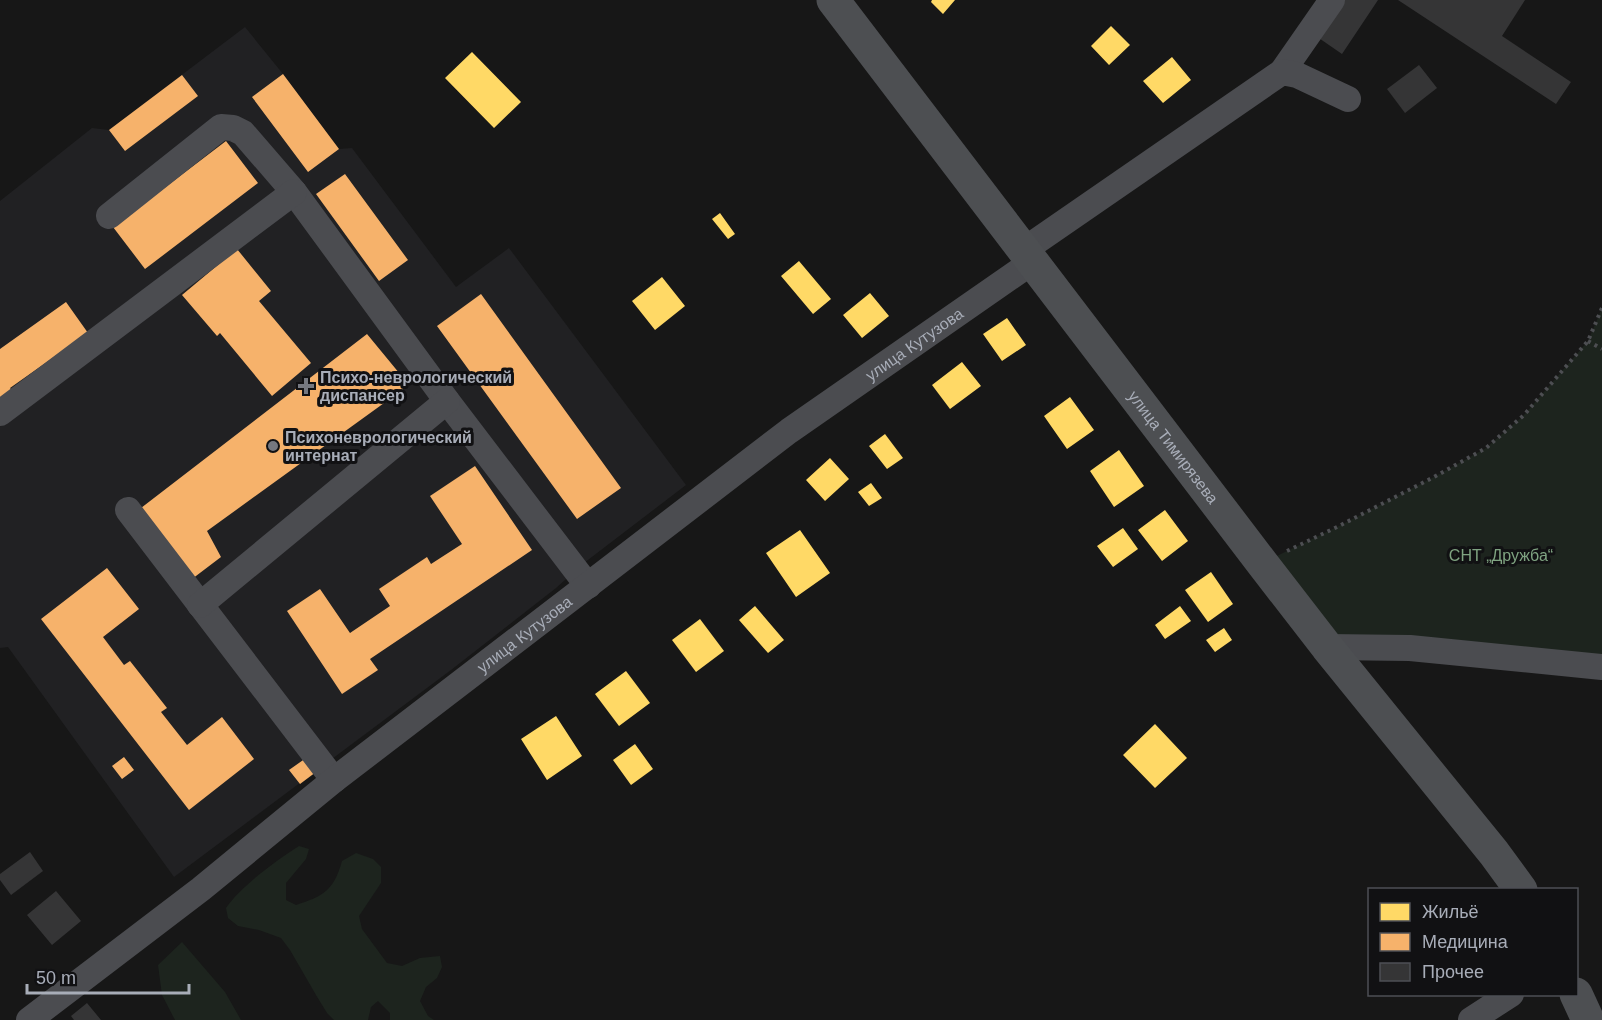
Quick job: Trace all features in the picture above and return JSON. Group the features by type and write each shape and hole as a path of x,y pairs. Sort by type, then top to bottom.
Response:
{"main road":[{"name":"улица Тимирязева","path":"833,0 1262,563 1520,888"},
{"path":"1577,996 1588,1020"}],"street":[{"path":"1332,0 1282,72 1297,75 1348,99"},
{"name":"улица Кутузова","path":"29,1020 201,889 334,780 789,431 1282,72"},
{"path":"109,216 221,127 233,128 243,133 294,192 447,401 588,586"},
{"path":"0,413 294,192"},
{"path":"200,605 447,401"},
{"path":"128,510 334,780"},
{"path":"1327,647 1410,648 1602,667"},
{"path":"1471,1020 1508,996"}],"path":[{"path":"1262,563 1434,477 1486,448 1524,415 1588,341 1602,308"},
{"path":"1588,341 1602,349"}],"shaded area":[{"name":"Психо-неврологический диспансер","path":"245,27 339,149 352,148 456,287 509,248 686,485 584,563 556,588 451,670 174,877 8,647 0,648 0,201 92,128 109,130"}],"green space":[{"name":"СНТ „Дружба“","path":"1602,308 1602,667 1327,647 1262,563 1339,526 1486,448 1524,415 1588,341"},
{"path":"299,846 309,849 306,859 286,883 286,900 296,905 326,891 335,879 342,861 356,853 373,859 381,867 381,883 359,916 362,929 387,963 402,966 420,958 440,956 442,967 437,978 426,987 420,1001 428,1016 434,1020 390,1020 390,1013 378,1001 371,1007 368,1020 334,1020 327,1013 281,938 238,926 228,918 226,908 241,891 270,866"},
{"path":"182,942 225,992 241,1020 175,1020 162,995 158,965"}],"building: Жильё":[{"path":"932,0 955,0 943,14 931,2"},
{"path":"1111,26 1130,45 1109,65 1091,46"},
{"path":"472,52 521,102 494,128 445,78"},
{"path":"1172,57 1191,80 1163,103 1143,81"},
{"path":"720,213 735,234 728,239 712,219"},
{"path":"799,261 831,299 813,314 781,276"},
{"path":"662,277 685,306 655,330 632,301"},
{"path":"870,293 889,316 862,338 843,315"},
{"path":"1007,318 1026,345 1002,361 983,334"},
{"path":"962,362 981,386 950,409 932,385"},
{"path":"1070,397 1094,430 1067,449 1044,416"},
{"path":"885,434 903,458 887,469 869,446"},
{"path":"1119,450 1144,486 1114,507 1090,471"},
{"path":"830,458 849,479 825,501 806,480"},
{"path":"871,483 882,498 869,506 858,492"},
{"path":"1165,510 1188,541 1162,561 1138,530"},
{"path":"1123,528 1138,549 1113,567 1097,546"},
{"path":"800,530 830,573 796,597 766,553"},
{"path":"1211,572 1233,604 1208,622 1185,590"},
{"path":"755,606 784,640 768,653 739,620"},
{"path":"1180,606 1191,621 1165,639 1155,625"},
{"path":"700,619 724,651 696,672 672,640"},
{"path":"1224,628 1232,640 1215,652 1206,640"},
{"path":"626,671 650,703 619,726 595,694"},
{"path":"556,716 582,756 547,780 521,739"},
{"path":"1155,724 1187,758 1155,788 1123,755"},
{"path":"635,744 653,769 631,785 613,760"}],"building: Медицина":[{"path":"283,74 339,149 308,172 252,97"},
{"path":"182,75 198,96 125,151 109,130"},
{"path":"226,141 258,183 145,269 113,227"},
{"path":"345,174 408,260 379,281 316,194"},
{"path":"237,249 271,291 259,301 311,363 272,396 220,333 217,336 182,295"},
{"path":"481,294 621,488 577,519 437,326"},
{"path":"66,302 88,333 10,388 17,397 0,409 0,349"},
{"name":"Психоневрологический интернат","path":"367,334 409,385 207,531 221,557 192,579 141,508"},
{"path":"475,466 532,550 370,659 378,670 342,694 287,611 320,589 350,633 390,606 379,589 427,557 431,564 462,544 430,496"},
{"path":"107,568 139,609 103,637 124,665 130,661 167,708 161,712 187,745 222,717 254,759 189,810 41,619"},
{"path":"124,757 134,770 122,779 112,766"},
{"path":"306,758 316,772 300,784 289,770"}],"building: Прочее":[{"path":"1336,0 1378,0 1342,54 1313,34"},
{"path":"1398,0 1525,0 1502,36 1571,82 1556,104"},
{"path":"1419,65 1437,88 1405,113 1387,89"},
{"path":"30,852 43,871 11,895 0,880 0,874"},
{"path":"56,891 81,921 52,945 27,915"},
{"path":"87,1003 101,1020 74,1020 71,1016"}],"place":[{"name":"Психо-неврологический диспансер","path":"306,386"},
{"name":"Психоневрологический интернат","path":"273,446"}]}
